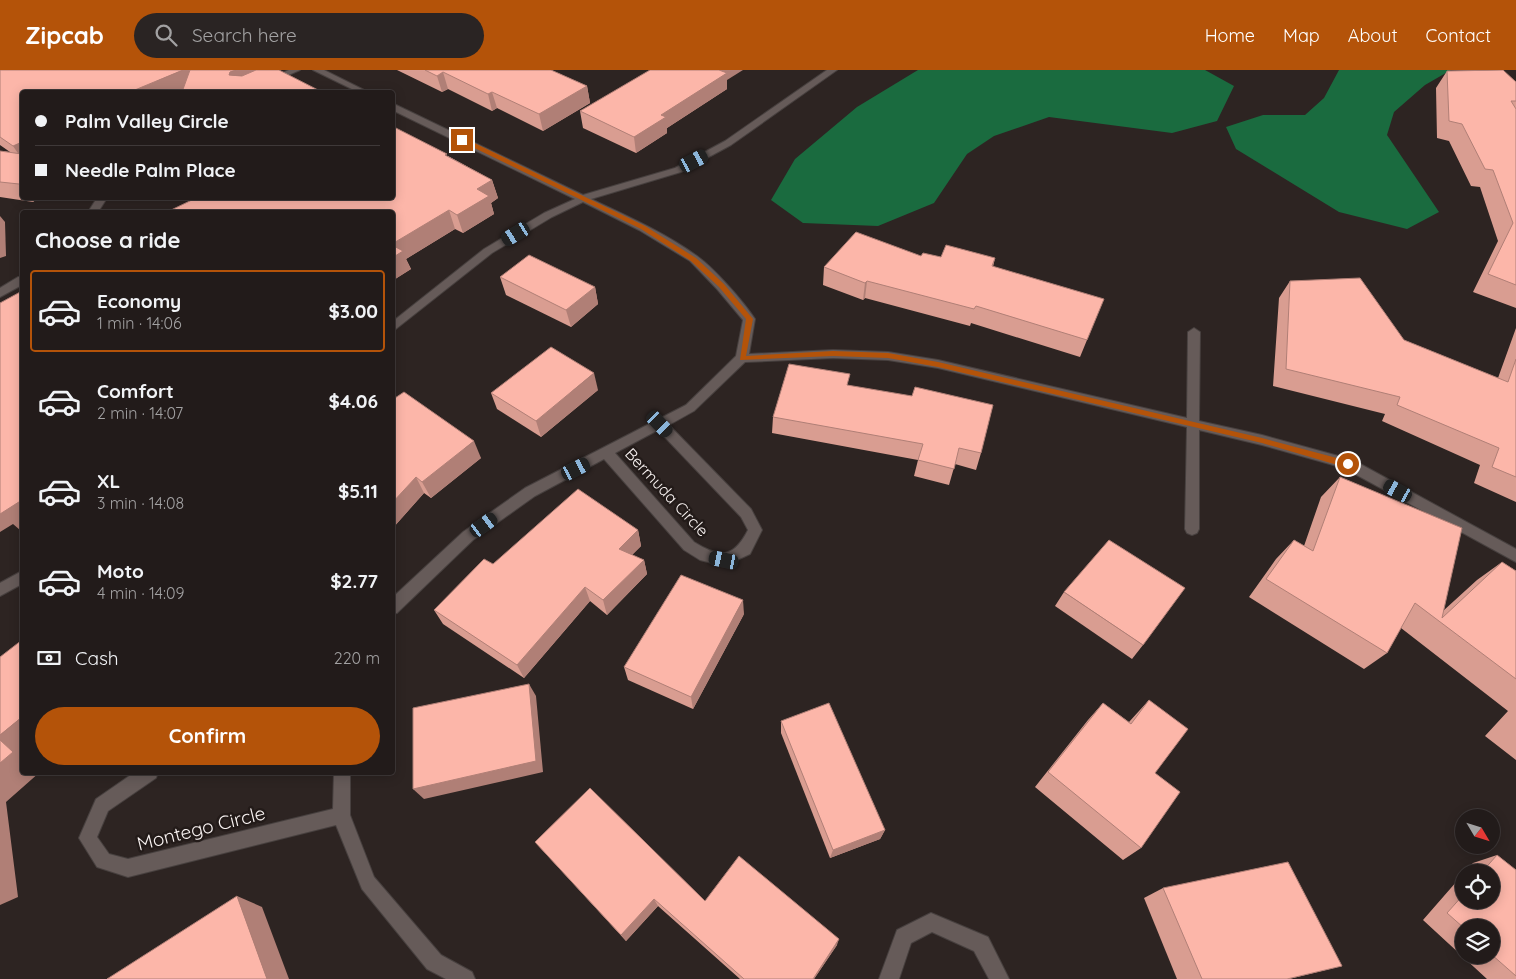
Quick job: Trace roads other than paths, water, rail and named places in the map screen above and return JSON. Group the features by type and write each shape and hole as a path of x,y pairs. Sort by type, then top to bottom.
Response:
{"street":[{"path":"249,90 296,70"},
{"path":"317,70 360,90"},
{"path":"395,326 488,251 548,215 584,198 678,170 728,143 833,70"},
{"path":"395,107 643,228 694,259 722,286 749,319 742,358 690,408 530,492 468,536 395,605"},
{"path":"0,293 20,281"},
{"path":"1192,529 1194,332"},
{"path":"742,358 833,354 888,356 938,364 1192,424 1348,464 1516,556"},
{"name":"Bermuda Circle","path":"607,453 689,546 705,556 724,560 744,550 755,530 746,513 660,424"},
{"path":"0,590 20,578"},
{"name":"Montego Circle","path":"146,775 102,805 88,838 103,861 128,868 341,815"},
{"path":"342,775 341,815 368,883 434,962 465,979"},
{"path":"889,979 904,937 931,922 981,944 999,979"}]}
